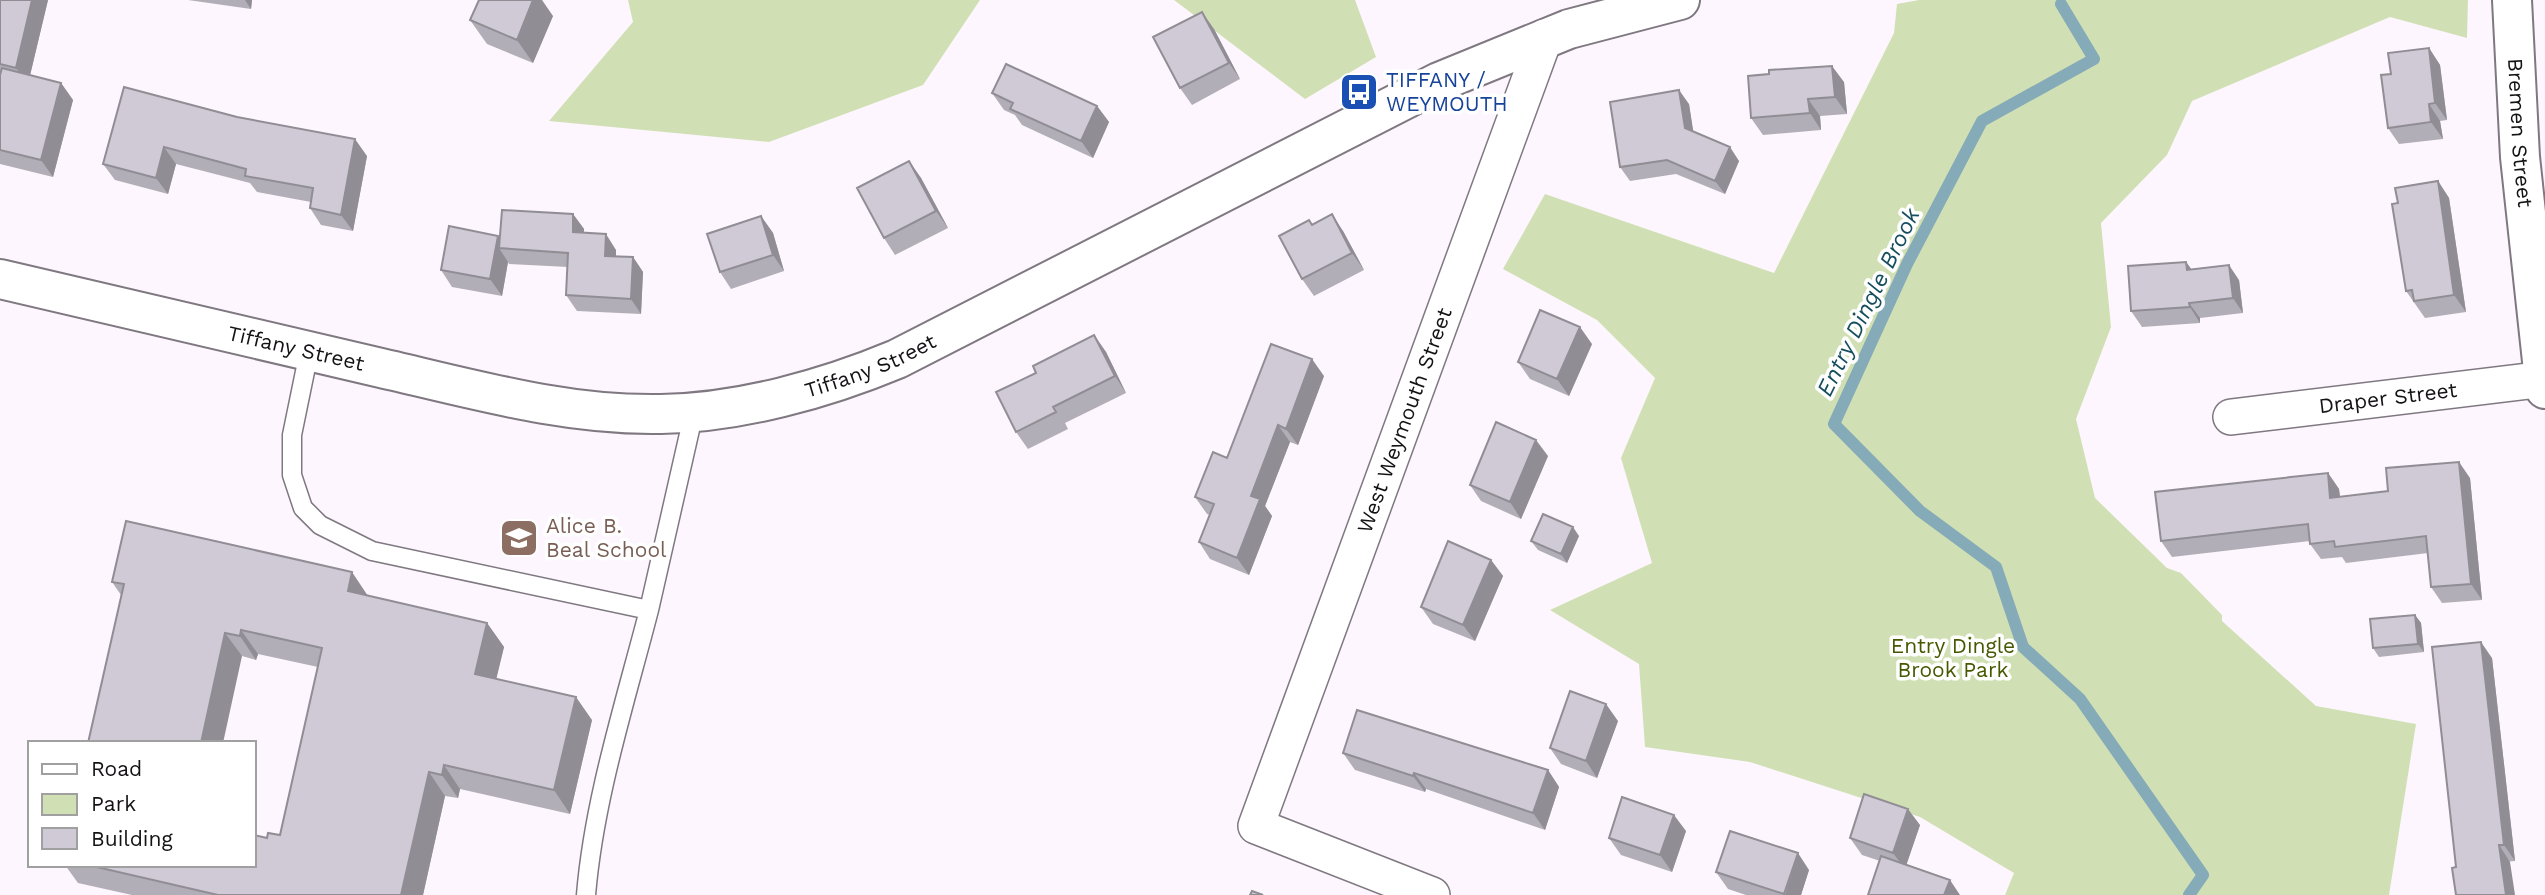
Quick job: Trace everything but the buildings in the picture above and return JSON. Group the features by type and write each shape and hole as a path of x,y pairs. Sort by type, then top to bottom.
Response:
{"main road":[{"name":"Tiffany Street","path":"0,279 508,397 576,409 637,414 694,412 831,386 897,359 1382,109 1485,61 1592,22 1680,0"},
{"name":"Bremen Street","path":"2512,0 2520,157 2545,382"}],"street":[{"name":"West Weymouth Street","path":"1425,894 1256,827 1545,37"},
{"name":"Draper Street","path":"2231,417 2545,382"}],"lane":[{"path":"309,352 292,435 292,475 303,508 320,525 372,551 649,610"},
{"path":"586,895 589,855 694,412"}],"green space":[{"path":"628,0 980,0 923,85 769,142 549,121 633,22"},
{"path":"1174,0 1355,0 1376,57 1305,99"},
{"name":"Entry Dingle Brook Park","path":"1919,0 2468,0 2467,38 2390,17 2192,101 2167,155 2101,223 2111,327 2076,419 2095,498 2167,568 2181,573 2222,615 2222,621 2316,706 2416,724 2389,895 2005,895 2014,873 1920,817 1750,762 1645,747 1639,664 1550,610 1652,563 1621,458 1655,378 1597,320 1503,269 1545,194 1774,273 1894,33 1897,4"}],"waterway":[{"name":"Entry Dingle Brook","path":"2061,4 2094,59 1982,121 1907,264 1834,424 1920,511 1996,567 2023,647 2080,699 2203,875 2189,895"}],"place":[{"name":"TIFFANY / WEYMOUTH","path":"1359,92"},
{"name":"Alice B. Beal School","path":"519,538"}]}
